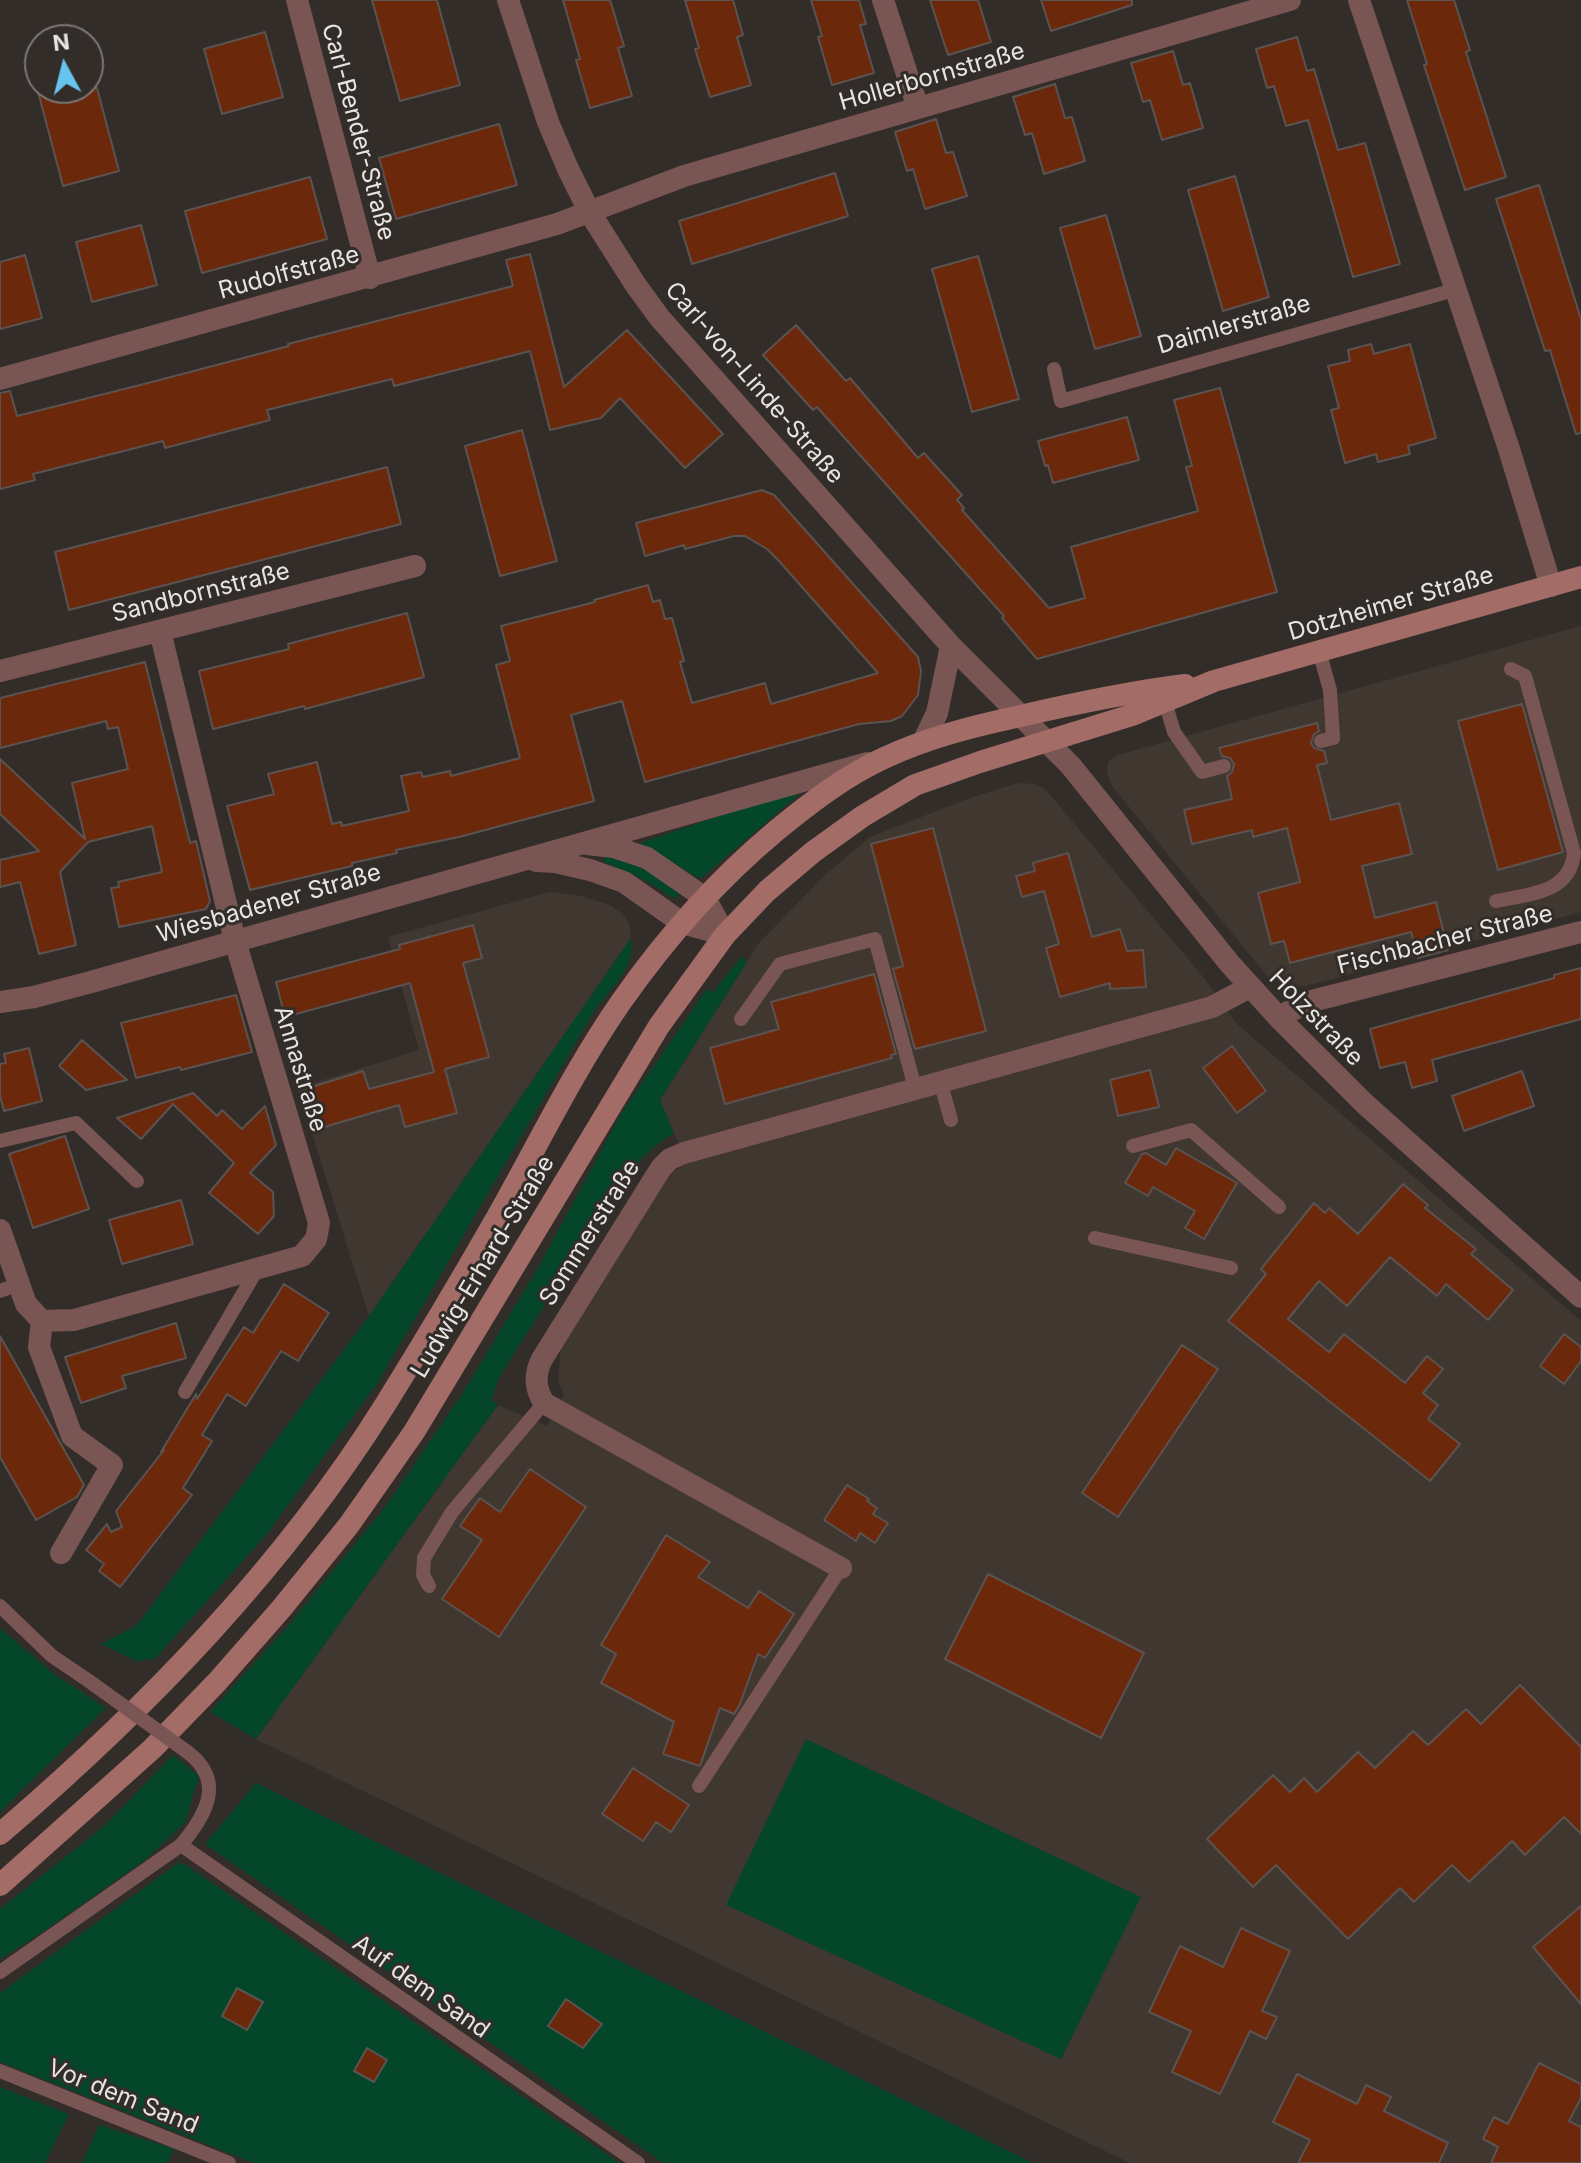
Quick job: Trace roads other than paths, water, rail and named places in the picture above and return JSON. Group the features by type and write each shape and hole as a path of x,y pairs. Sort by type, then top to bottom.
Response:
{"main road":[{"name":"Dotzheimer Straße","path":"1021,715 1085,701 1214,681 1581,577"},
{"name":"Dotzheimer Straße","path":"1049,742 1165,702 1214,681"},
{"name":"Ludwig-Erhard-Straße","path":"0,1834 120,1727 251,1585 320,1498 384,1407 621,1002 682,923 745,857 813,801 880,760 923,742 1021,715"},
{"name":"Ludwig-Erhard-Straße","path":"0,1885 163,1738 272,1620 349,1525 414,1432 659,1026 725,935 790,871 863,816 915,785 1049,742"}],"street":[{"name":"Carl-Bender-Straße","path":"297,0 370,278"},
{"name":"Carl-von-Linde-Straße","path":"508,0 548,122 590,213 659,317 951,646 1049,742"},
{"path":"883,0 918,108"},
{"name":"Hollerbornstraße","path":"590,213 684,176 1290,0"},
{"path":"1359,0 1509,449 1551,586"},
{"name":"Rudolfstraße","path":"0,379 370,278 590,213"},
{"name":"Sandbornstraße","path":"0,671 415,566"},
{"name":"Annastraße","path":"42,1321 74,1320 302,1256 316,1239 319,1223 235,941 160,631"},
{"path":"923,742 937,713 951,646"},
{"name":"Holzstraße","path":"1049,742 1250,987 1280,1019 1365,1104 1581,1297"},
{"path":"579,843 880,760"},
{"name":"Wiesbadener Straße","path":"0,1002 34,997 579,843 614,847 647,858 705,898 725,935"},
{"name":"Wiesbadener Straße","path":"519,861 567,865 624,882 682,923 725,935"},
{"name":"Fischbacher Straße","path":"1280,1019 1312,1001 1581,932"},
{"name":"Sommerstraße","path":"544,1403 536,1380 542,1359 661,1168 670,1159 1212,1007 1250,987"},
{"name":"Wiesbadener Straße","path":"0,1015 34,997"},
{"path":"0,1230 10,1288 42,1321 39,1347 72,1436 112,1465 61,1553"},
{"path":"544,1403 841,1568"}],"lane":[{"name":"Daimlerstraße","path":"1054,369 1061,401 1454,290"},
{"path":"1319,651 1330,690 1333,738 1321,741"},
{"path":"1496,901 1555,887 1570,871 1574,853 1525,676 1511,669"},
{"path":"1165,702 1174,732 1202,772 1224,766"},
{"path":"741,1019 780,964 875,939 915,1088"},
{"path":"940,1081 951,1120"},
{"path":"0,1141 76,1123 137,1181"},
{"path":"1133,1146 1191,1130 1279,1207"},
{"path":"1095,1238 1231,1268"},
{"path":"185,1392 258,1268"},
{"path":"429,1586 423,1575 424,1558 452,1512 544,1403"},
{"path":"699,1786 841,1568"},
{"path":"0,1606 52,1656 200,1761 210,1784 209,1799 202,1815 181,1845 0,1972"},
{"name":"Auf dem Sand","path":"181,1845 638,2163"},
{"name":"Vor dem Sand","path":"0,2071 229,2163"}]}
